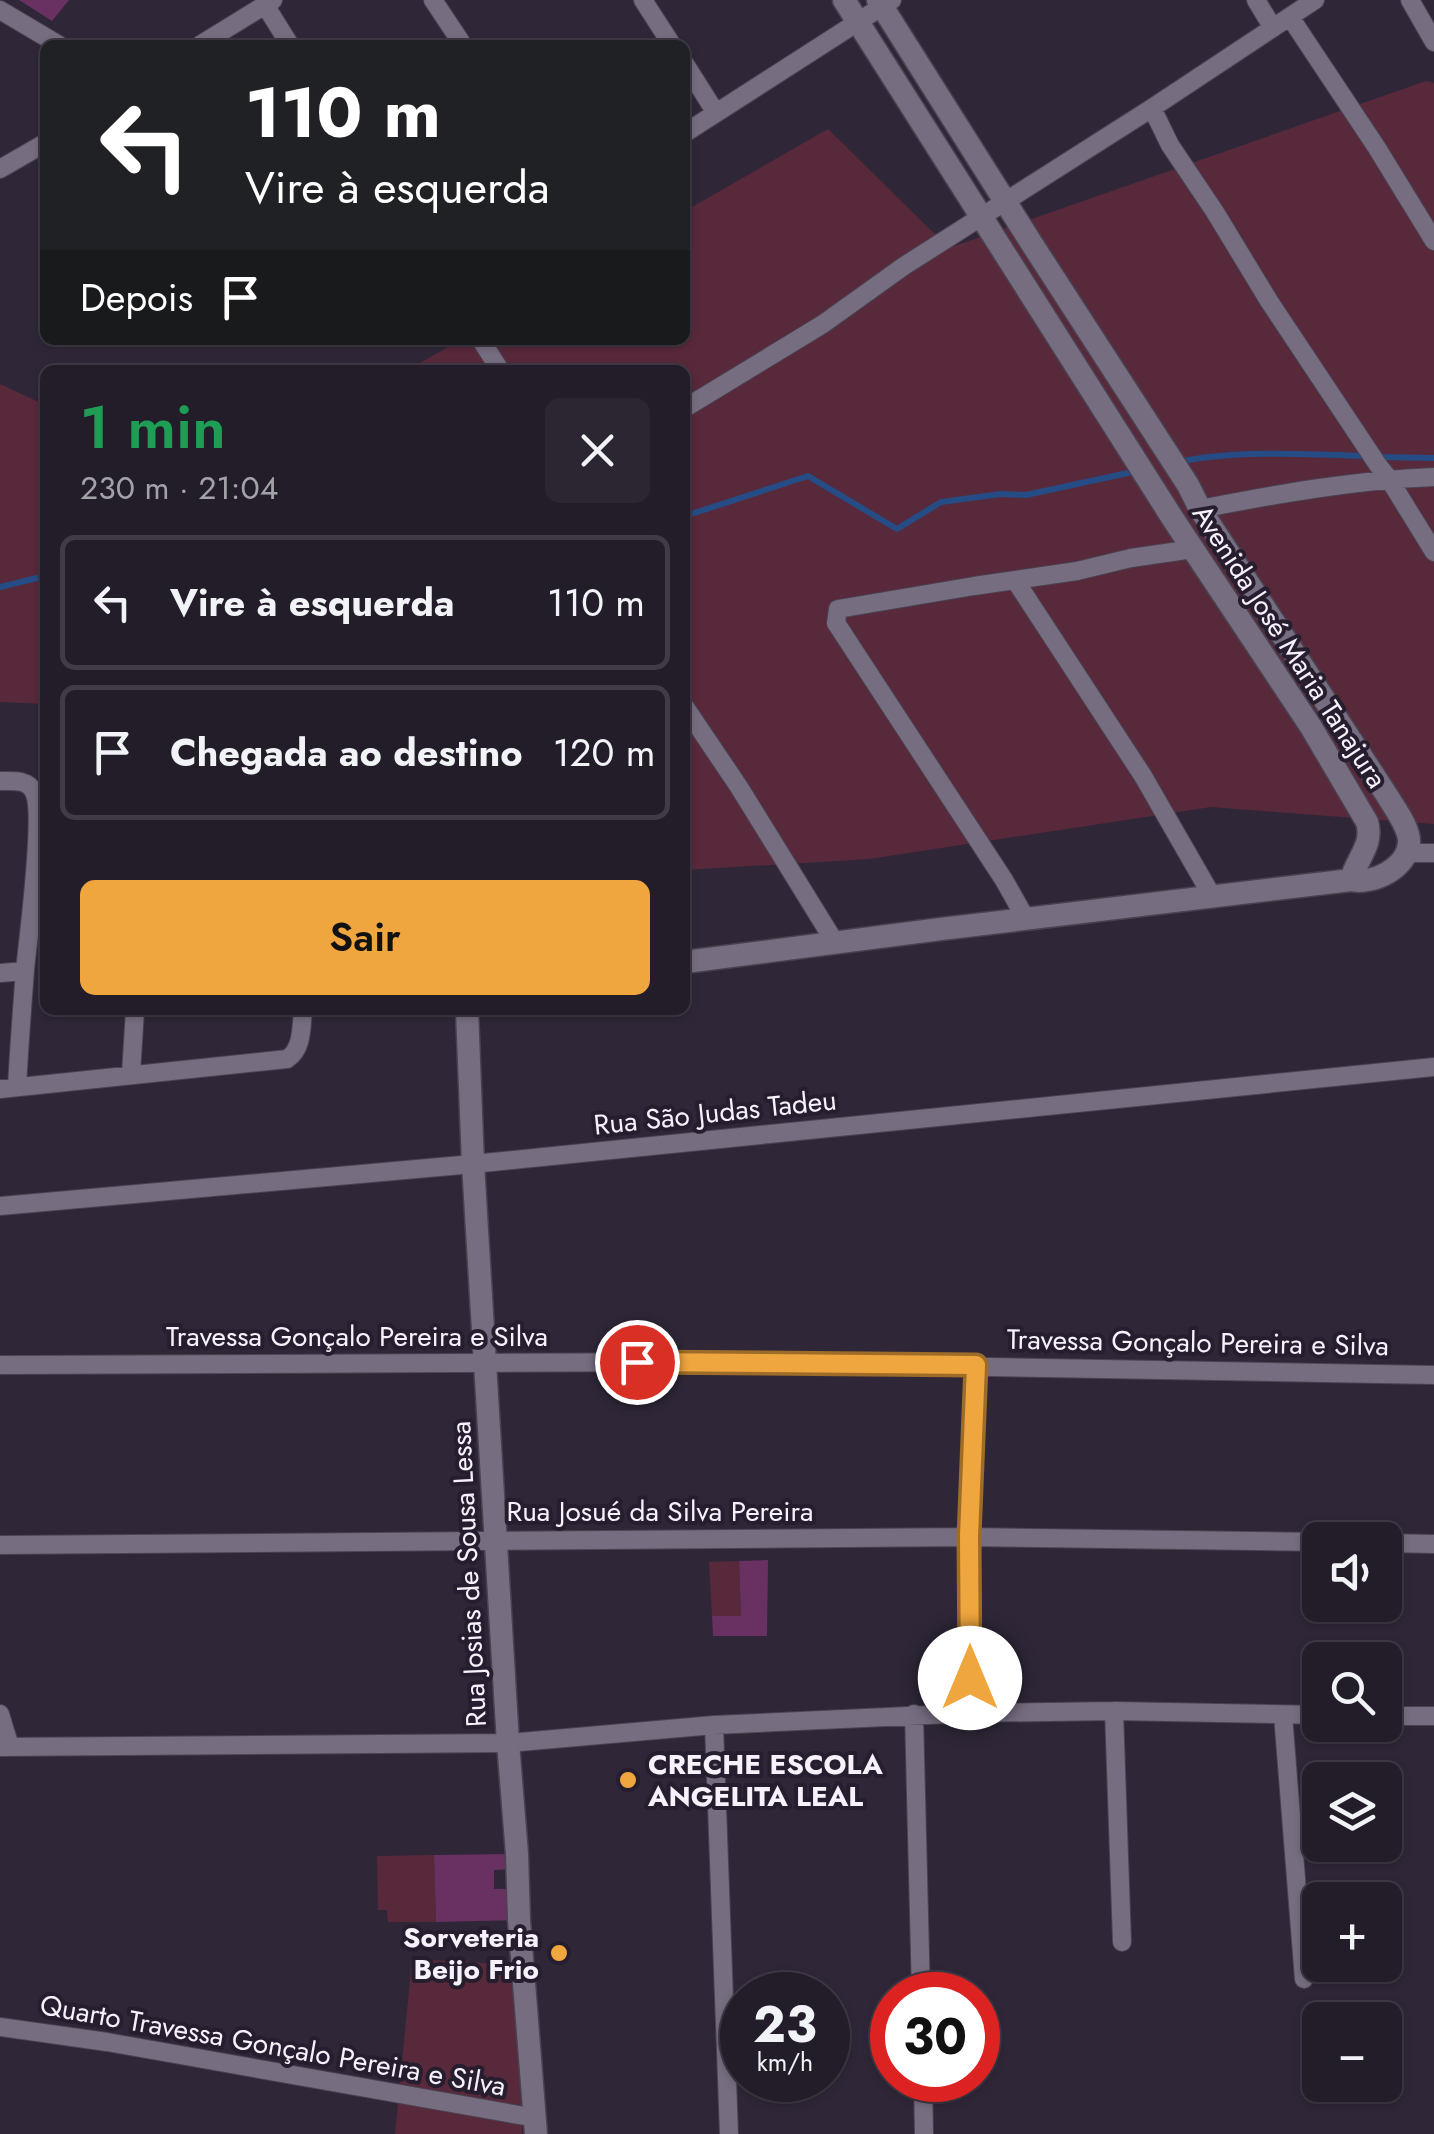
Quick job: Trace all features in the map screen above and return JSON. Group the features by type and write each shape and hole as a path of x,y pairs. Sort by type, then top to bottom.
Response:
{"street":[{"path":"433,0 461,40"},
{"path":"644,0 669,40"},
{"name":"Avenida José Maria Tanajura","path":"844,0 1311,728 1367,822 1369,842 1354,868 1352,880"},
{"path":"1256,0 1273,28"},
{"path":"690,405 823,324 904,266 1315,0"},
{"path":"1410,0 1434,42"},
{"path":"690,130 884,2"},
{"name":"Avenida José Maria Tanajura","path":"884,2 1032,244 1388,797 1409,837 1406,853"},
{"path":"207,40 256,5 286,40"},
{"path":"0,10 51,40"},
{"path":"1290,16 1434,241"},
{"path":"690,72 716,113"},
{"path":"1152,108 1170,146 1268,301 1390,479 1434,552"},
{"path":"0,169 40,146"},
{"path":"1008,259 1032,244"},
{"path":"1200,509 1390,479 1434,477"},
{"path":"1026,919 836,623 838,609 1193,549"},
{"path":"1015,580 1142,776 1212,896"},
{"path":"1311,728 1334,713"},
{"path":"690,714 836,944"},
{"path":"0,781 26,784 37,803 25,971 8,1088 276,1061 294,1054 302,1015"},
{"path":"690,961 1212,896 1358,882 1377,878 1398,864 1406,853 1434,853"},
{"path":"0,974 25,971"},
{"path":"131,1074 136,1015"},
{"name":"Rua Josias de Sousa Lessa","path":"467,1015 519,1920 536,2126"},
{"name":"Rua São Judas Tadeu","path":"0,1206 473,1164 1434,1066"},
{"name":"Travessa Gonçalo Pereira e Silva","path":"0,1365 713,1362 1434,1375"},
{"path":"972,1713 969,1536 976,1365"},
{"name":"Rua Josué da Silva Pereira","path":"0,1545 969,1536 1302,1542"},
{"path":"1402,1543 1434,1544"},
{"path":"1114,1711 1122,1942"},
{"path":"0,1714 5,1747 508,1742 714,1724 914,1714 1114,1711 1302,1714"},
{"path":"914,1714 920,1972"},
{"path":"1284,1714 1302,1952"},
{"path":"1402,1716 1434,1716"},
{"path":"714,1724 730,2134"},
{"name":"Quarto Travessa Gonçalo Pereira e Silva","path":"0,2027 107,2042 536,2126"},
{"path":"923,2102 924,2134"}],"shaded area":[{"path":"1426,81 1434,83 1434,824 1211,807 869,859 690,870 690,365 417,365 451,345 690,345 690,208 828,129 949,248"},
{"path":"0,384 40,403 40,704 0,702"},
{"path":"739,1561 741,1616 712,1616 709,1562"},
{"path":"434,1855 436,1922 388,1922 387,1910 378,1910 377,1856"},
{"path":"412,1960 519,1967 522,2134 395,2134"}],"building":[{"path":"19,0 69,0 52,21"},
{"path":"768,1560 767,1636 713,1636 712,1616 741,1616 739,1561"},
{"path":"517,1854 518,1869 494,1870 494,1889 518,1889 519,1920 436,1922 434,1855"}],"waterway":[{"path":"1179,462 1247,454 1366,456"},
{"path":"1378,457 1434,458"},
{"path":"690,514 808,476 897,529 941,502 1001,494 1026,495 1137,471"},
{"path":"0,587 40,577"}],"place":[{"name":"CRECHE ESCOLA ANGELITA LEAL","path":"628,1780"},
{"name":"Sorveteria Beijo Frio","path":"559,1953"}],"route":[{"path":"637,1362 976,1365 969,1536 970,1678"}]}
